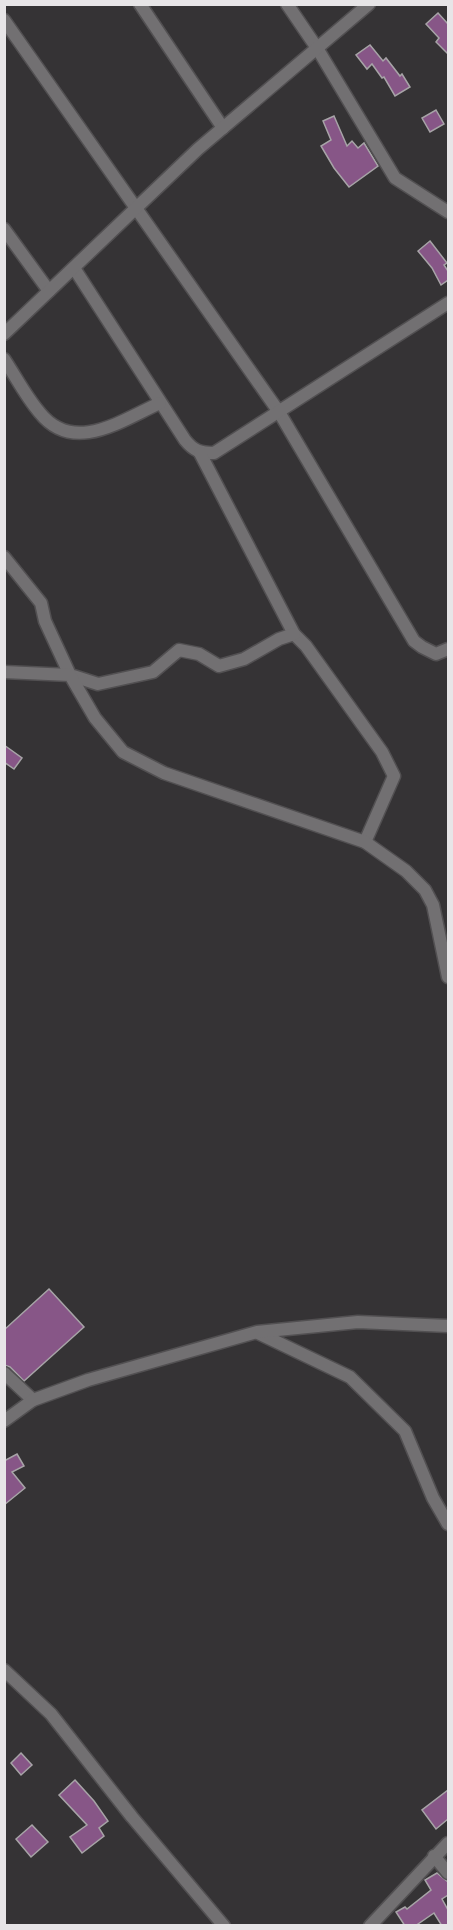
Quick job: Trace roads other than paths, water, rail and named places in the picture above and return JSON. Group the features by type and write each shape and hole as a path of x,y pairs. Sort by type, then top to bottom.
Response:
{"street":[{"path":"140,4 224,128"},
{"path":"287,4 317,48 395,178 448,212"},
{"path":"4,334 224,128 369,4"},
{"path":"4,20 279,412 414,640 436,654 448,649"},
{"path":"4,230 49,291"},
{"path":"74,267 184,440 200,453 294,634 306,646 381,752 394,776 365,842"},
{"path":"200,453 214,453 448,303"},
{"path":"4,359 40,414 55,427 70,433 95,432 160,403"},
{"path":"4,557 41,603 45,621 70,675 95,718 123,752 164,773 365,842 406,871 425,891 433,905 448,977"},
{"path":"4,672 70,675 98,684 153,672 179,650 200,654 219,666 244,659 279,639 294,634"},
{"path":"4,1421 33,1400 88,1380 257,1332 358,1322 448,1326"},
{"path":"257,1332 350,1377 405,1431 448,1524"},
{"path":"4,1373 33,1400"},
{"path":"4,1670 51,1714 224,1926"},
{"path":"370,1926 448,1842"},
{"path":"434,1856 448,1873"}]}
